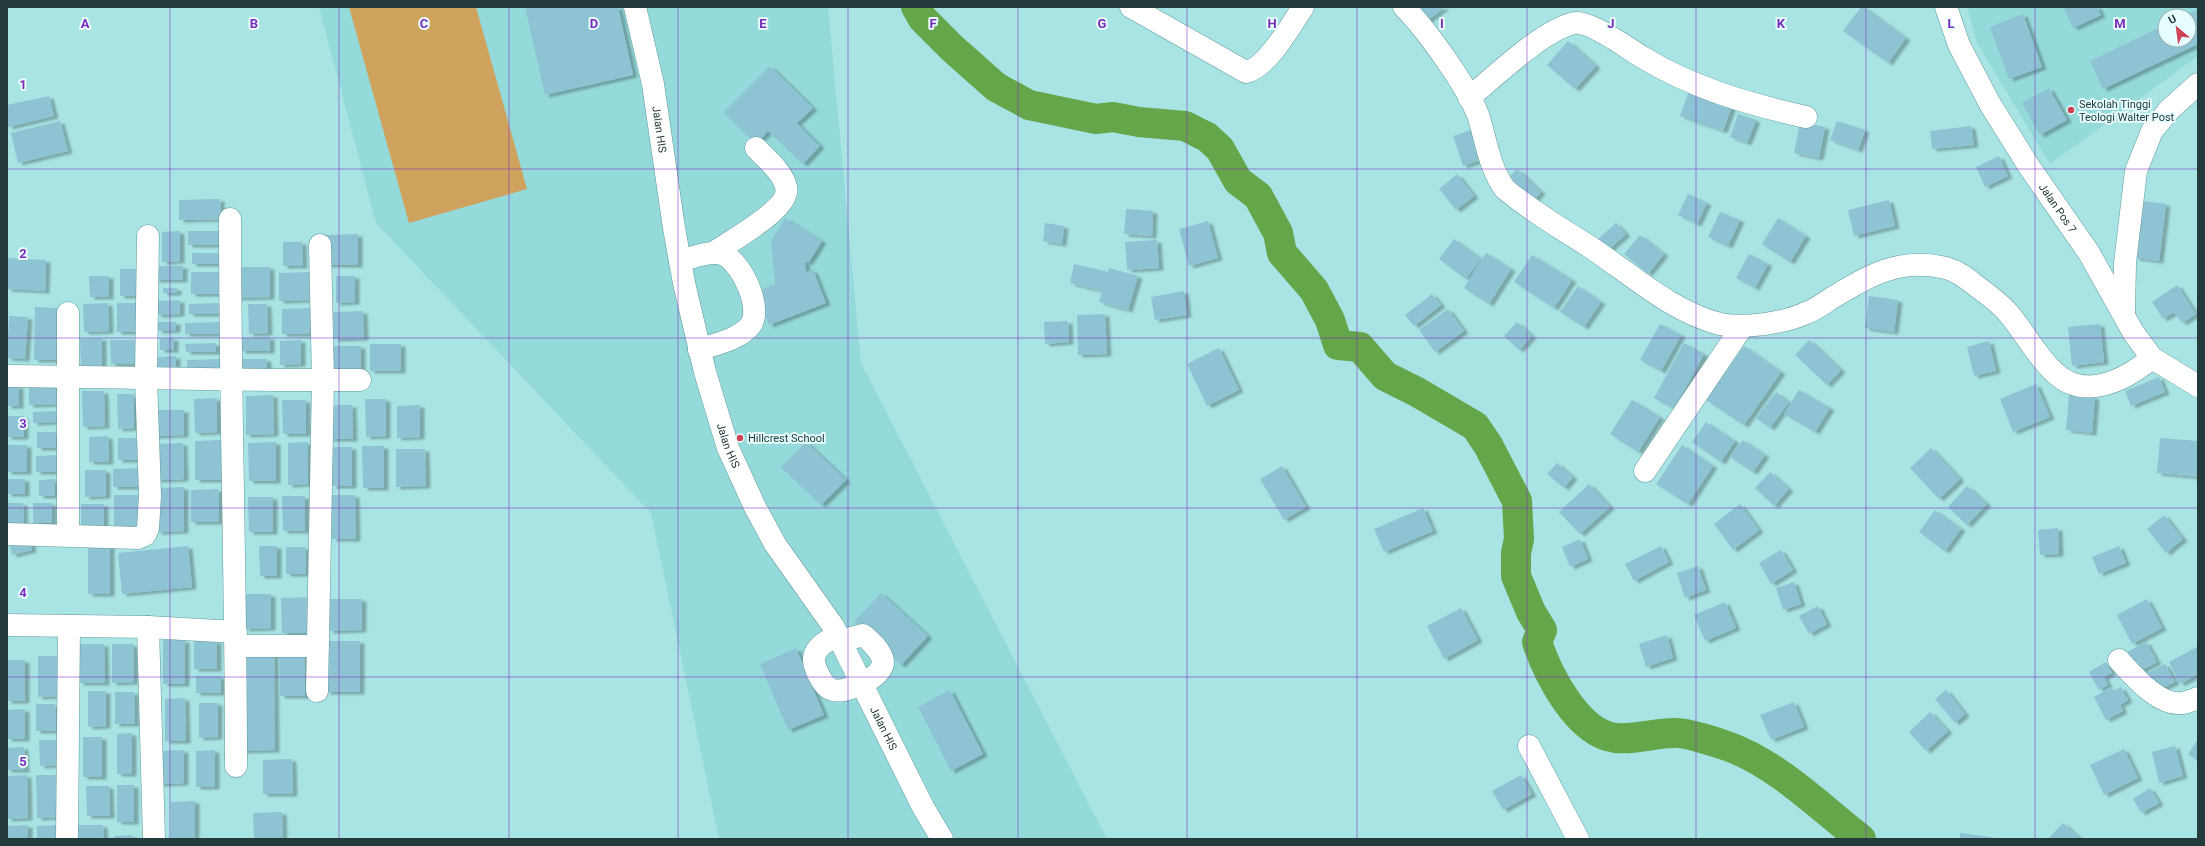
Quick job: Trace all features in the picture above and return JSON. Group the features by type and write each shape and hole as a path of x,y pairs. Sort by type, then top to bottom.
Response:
{"street":[{"name":"Jalan HIS","path":"635,7 653,84 680,261 699,350 715,409 728,448 755,507 775,544 839,638 923,807 942,839"},
{"path":"1131,7 1246,72 1253,70 1280,41 1303,7"},
{"path":"1404,7 1414,18 1459,80 1469,98 1477,114 1495,169 1505,189 1673,303 1696,316 1721,324 1742,327 1782,320 1807,313 1865,279 1891,267 1913,264 1930,265 1957,271 1990,296 2008,313 2053,371 2064,380 2093,387 2133,374 2152,358"},
{"name":"Jalan Pos 7","path":"1946,7 1959,45 1990,104 2028,165 2089,252 2133,332 2152,358 2198,386"},
{"path":"1469,98 1522,54 1559,29 1576,23 1591,26 1669,74 1754,105 1806,117"},
{"path":"2124,315 2125,263 2136,171 2152,131 2169,110 2198,84"},
{"path":"680,261 715,252 776,210 786,196 787,187 780,175 756,148"},
{"path":"230,219 230,380 236,639 236,766"},
{"path":"7,534 138,538 145,535 148,528 150,496 146,377 148,236"},
{"path":"317,691 323,380 320,245"},
{"path":"699,350 744,332 754,320 752,299 744,278 729,257 715,252"},
{"path":"68,313 68,535"},
{"path":"1645,472 1742,327"},
{"path":"7,376 146,377 230,380 360,380"},
{"path":"7,625 148,627 236,639 318,646"},
{"path":"68,839 69,626"},
{"path":"148,627 154,839"},
{"path":"863,635 880,653 883,662 881,668 862,685 849,689 830,689 819,674 813,657 818,648 839,638 863,635"},
{"path":"2119,660 2146,688 2159,697 2181,704 2198,698"},
{"path":"1528,746 1578,839"}],"shaded area":[{"name":"Hillcrest School","path":"319,7 828,7 861,363 1107,839 719,839 651,513 376,223"},
{"path":"349,7 476,7 527,189 409,223"},
{"name":"Sekolah Tinggi Teologi Walter Post","path":"1967,7 2198,7 2198,56 2050,164 1977,43"}],"building":[{"path":"525,7 618,7 633,75 545,95"},
{"path":"1409,7 1445,7 1423,24"},
{"path":"1861,7 1864,7 1906,38 1888,63 1843,31"},
{"path":"2063,7 2097,7 2101,15 2073,28"},
{"path":"2198,9 2197,44 2197,10"},
{"path":"2023,14 2042,67 2009,79 1990,27"},
{"path":"2157,29 2157,48 2190,48 2103,89 2090,61"},
{"path":"1568,41 1596,66 1575,89 1547,65"},
{"path":"770,66 813,108 797,123 820,146 803,164 768,131 756,144 724,112"},
{"path":"1690,88 1733,103 1723,131 1680,116"},
{"path":"2049,88 2067,120 2040,135 2022,103"},
{"path":"49,96 54,116 8,127 7,105"},
{"path":"1738,114 1756,120 1747,143 1730,137"},
{"path":"60,121 68,151 18,163 11,133"},
{"path":"1837,121 1865,130 1858,150 1830,140"},
{"path":"1800,122 1825,127 1819,158 1794,153"},
{"path":"1971,126 1974,145 1932,149 1930,131"},
{"path":"1477,128 1486,158 1463,166 1453,136"},
{"path":"1999,156 2008,176 1985,187 1976,167"},
{"path":"1517,169 1541,192 1529,205 1505,181"},
{"path":"1457,174 1474,196 1456,210 1439,189"},
{"path":"1688,194 1707,203 1697,224 1678,215"},
{"path":"220,199 221,219 179,220 179,200"},
{"path":"1889,200 1895,226 1854,236 1848,210"},
{"path":"2142,201 2166,204 2159,261 2135,258"},
{"path":"1126,209 1153,211 1152,236 1124,234"},
{"path":"1720,212 1740,220 1728,246 1708,237"},
{"path":"785,218 822,241 808,263 805,261 806,272 813,270 826,303 769,325 756,292 775,284 771,241"},
{"path":"1778,218 1806,236 1790,262 1762,244"},
{"path":"1208,221 1218,258 1189,266 1179,229"},
{"path":"1045,223 1064,226 1062,244 1043,241"},
{"path":"1616,223 1626,234 1607,251 1597,240"},
{"path":"180,231 180,261 162,262 162,232"},
{"path":"188,231 223,231 223,245 188,245"},
{"path":"358,234 358,265 326,265 326,235"},
{"path":"1640,235 1664,254 1648,274 1624,254"},
{"path":"1454,239 1481,259 1466,279 1439,259"},
{"path":"1157,240 1159,268 1127,270 1125,242"},
{"path":"283,242 302,242 303,266 283,266"},
{"path":"192,253 219,253 220,264 192,264"},
{"path":"1486,253 1511,269 1489,304 1464,288"},
{"path":"1749,254 1768,264 1755,288 1736,278"},
{"path":"1532,255 1572,280 1554,308 1514,282"},
{"path":"8,258 46,260 45,291 7,289"},
{"path":"1074,264 1108,272 1109,268 1138,276 1128,310 1099,302 1102,291 1070,283"},
{"path":"155,266 183,266 183,280 155,280"},
{"path":"235,267 270,267 270,297 235,298"},
{"path":"120,269 143,269 143,296 120,296"},
{"path":"191,272 221,272 221,294 191,294"},
{"path":"312,272 312,300 279,301 279,273"},
{"path":"89,276 109,276 109,297 90,297"},
{"path":"336,276 355,276 355,302 336,303"},
{"path":"2177,285 2196,314 2182,323 2174,312 2163,319 2152,302"},
{"path":"1578,286 1601,302 1584,327 1560,312"},
{"path":"163,288 177,288 177,293 163,293"},
{"path":"1184,291 1187,315 1155,320 1151,297"},
{"path":"1432,294 1441,305 1414,326 1405,315"},
{"path":"1869,296 1898,300 1894,332 1865,328"},
{"path":"180,300 180,314 157,315 157,301"},
{"path":"108,303 109,331 84,332 83,304"},
{"path":"117,303 138,303 139,332 117,332"},
{"path":"220,303 220,314 189,314 189,304"},
{"path":"248,304 267,304 268,333 249,334"},
{"path":"35,307 57,308 56,360 34,360"},
{"path":"310,308 310,334 282,334 282,309"},
{"path":"1448,309 1464,331 1435,352 1419,330"},
{"path":"363,311 364,338 334,339 333,312"},
{"path":"1105,314 1107,354 1078,355 1077,315"},
{"path":"9,316 28,317 25,359 7,358"},
{"path":"1068,321 1069,342 1045,344 1044,322"},
{"path":"158,322 176,322 176,330 158,331"},
{"path":"219,322 219,334 185,334 185,323"},
{"path":"1517,322 1532,336 1519,350 1504,336"},
{"path":"1660,324 1681,335 1661,371 1640,360"},
{"path":"2100,324 2104,362 2072,366 2068,327"},
{"path":"270,337 270,351 241,351 241,338"},
{"path":"102,338 102,369 81,369 80,339"},
{"path":"174,338 174,350 160,350 160,339"},
{"path":"110,340 137,340 137,364 111,364"},
{"path":"301,340 301,364 280,365 280,341"},
{"path":"1809,340 1841,370 1827,385 1795,355"},
{"path":"1989,341 1996,371 1974,376 1967,347"},
{"path":"216,343 216,352 186,352 185,344"},
{"path":"1684,343 1704,354 1674,409 1654,398"},
{"path":"370,344 401,344 401,371 370,371"},
{"path":"328,346 361,346 361,373 328,373"},
{"path":"1744,346 1781,372 1744,425 1706,400"},
{"path":"1219,348 1239,390 1207,406 1187,364"},
{"path":"176,356 176,370 157,370 157,357"},
{"path":"221,359 221,372 187,373 187,360"},
{"path":"239,359 267,359 267,372 239,372"},
{"path":"2159,377 2165,392 2131,406 2125,391"},
{"path":"59,381 59,404 29,405 29,382"},
{"path":"2036,384 2050,417 2013,432 2000,399"},
{"path":"7,386 19,386 19,406 7,406"},
{"path":"1799,390 1830,408 1815,432 1784,414"},
{"path":"82,391 104,391 105,426 83,427"},
{"path":"1776,392 1789,402 1770,428 1756,418"},
{"path":"117,394 134,394 134,428 118,429"},
{"path":"273,395 274,434 246,435 246,396"},
{"path":"2069,395 2095,397 2092,433 2066,430"},
{"path":"217,398 217,432 195,433 194,399"},
{"path":"365,399 386,399 386,436 366,437"},
{"path":"282,400 306,400 306,434 283,434"},
{"path":"1632,400 1660,417 1638,452 1610,434"},
{"path":"329,405 352,405 353,439 329,439"},
{"path":"420,405 420,437 397,438 397,406"},
{"path":"150,410 184,410 184,435 151,436"},
{"path":"57,411 57,422 33,423 33,412"},
{"path":"7,416 24,416 24,437 7,437"},
{"path":"1706,422 1735,441 1721,462 1692,442"},
{"path":"37,432 56,432 56,448 37,448"},
{"path":"108,436 109,462 89,462 89,437"},
{"path":"118,438 139,438 139,460 118,460"},
{"path":"2160,438 2198,441 2198,477 2157,473"},
{"path":"221,440 221,480 195,480 195,441"},
{"path":"1743,440 1765,455 1753,472 1730,457"},
{"path":"276,442 276,481 249,481 248,443"},
{"path":"308,442 308,484 288,485 288,443"},
{"path":"806,442 846,480 821,505 781,467"},
{"path":"183,443 184,479 156,480 155,444"},
{"path":"7,445 27,445 27,472 7,472"},
{"path":"1682,445 1713,466 1688,504 1656,484"},
{"path":"362,446 384,446 384,488 363,488"},
{"path":"332,447 352,447 352,486 332,486"},
{"path":"1931,448 1960,479 1939,499 1910,468"},
{"path":"396,449 425,449 426,486 396,487"},
{"path":"58,455 58,472 36,472 36,456"},
{"path":"1557,463 1573,477 1564,488 1547,474"},
{"path":"1282,466 1306,507 1284,520 1260,479"},
{"path":"139,468 139,487 113,487 113,469"},
{"path":"85,470 106,470 106,496 85,497"},
{"path":"1770,472 1789,489 1774,506 1755,488"},
{"path":"7,479 25,479 25,494 7,494"},
{"path":"55,479 55,496 39,496 39,480"},
{"path":"1589,484 1610,507 1580,534 1559,512"},
{"path":"1967,486 1987,504 1967,525 1948,507"},
{"path":"184,487 184,531 157,532 157,488"},
{"path":"218,489 219,522 191,522 191,490"},
{"path":"114,495 138,495 138,527 114,527"},
{"path":"331,495 355,495 356,539 332,539"},
{"path":"282,496 305,496 305,531 283,531"},
{"path":"248,497 273,497 273,532 249,532"},
{"path":"7,503 23,503 24,523 7,523"},
{"path":"33,503 52,503 52,523 33,523"},
{"path":"81,504 104,504 104,526 81,526"},
{"path":"1740,504 1759,530 1733,550 1714,524"},
{"path":"1423,508 1433,531 1384,552 1374,529"},
{"path":"1935,510 1961,529 1945,551 1919,532"},
{"path":"2164,515 2183,539 2166,553 2147,529"},
{"path":"2058,528 2059,554 2040,555 2038,530"},
{"path":"30,538 32,550 12,555 9,542"},
{"path":"1580,539 1588,559 1570,567 1562,547"},
{"path":"110,543 110,594 88,594 88,544"},
{"path":"188,546 192,587 122,594 118,553"},
{"path":"259,546 277,546 277,576 260,576"},
{"path":"1661,546 1669,562 1634,581 1625,564"},
{"path":"2119,546 2126,563 2099,574 2092,557"},
{"path":"286,547 305,547 306,574 286,574"},
{"path":"1781,550 1793,570 1771,584 1759,563"},
{"path":"1698,566 1706,590 1685,598 1677,573"},
{"path":"1794,582 1801,604 1783,610 1776,588"},
{"path":"881,593 928,636 901,665 854,622"},
{"path":"245,594 271,594 271,628 245,629"},
{"path":"311,597 311,633 282,633 281,598"},
{"path":"329,599 362,599 362,630 329,631"},
{"path":"2147,599 2162,628 2132,644 2117,615"},
{"path":"1725,602 1736,628 1705,641 1694,615"},
{"path":"1818,606 1827,624 1809,634 1799,616"},
{"path":"1461,608 1478,640 1444,659 1427,626"},
{"path":"1667,635 1673,658 1646,667 1639,644"},
{"path":"163,640 185,640 185,684 163,684"},
{"path":"194,641 217,641 217,669 194,669"},
{"path":"325,641 360,641 360,692 326,692"},
{"path":"2146,642 2157,662 2138,672 2127,652"},
{"path":"79,644 104,644 105,683 79,683"},
{"path":"112,644 133,644 134,682 112,683"},
{"path":"2197,647 2198,674 2180,684 2169,662"},
{"path":"796,648 824,715 788,730 760,664"},
{"path":"239,649 274,649 275,750 240,751"},
{"path":"279,649 304,649 305,696 280,696"},
{"path":"38,656 57,656 58,696 38,697"},
{"path":"7,660 25,660 25,701 7,701"},
{"path":"2106,662 2112,673 2104,677 2108,685 2099,690 2089,672"},
{"path":"2165,664 2175,682 2157,691 2147,673"},
{"path":"196,676 221,676 221,693 196,693"},
{"path":"2111,687 2113,691 2121,687 2128,700 2120,705 2123,711 2106,720 2094,697"},
{"path":"950,690 983,754 951,771 918,707"},
{"path":"1946,690 1965,714 1955,723 1935,699"},
{"path":"88,691 106,691 106,726 88,727"},
{"path":"115,692 134,692 135,724 115,724"},
{"path":"185,698 186,741 165,741 165,699"},
{"path":"1794,702 1804,727 1771,740 1760,715"},
{"path":"199,703 218,703 218,737 199,738"},
{"path":"36,704 55,704 56,731 36,731"},
{"path":"25,709 25,739 7,739 7,710"},
{"path":"1930,712 1948,731 1926,751 1909,732"},
{"path":"132,733 132,774 117,774 117,734"},
{"path":"83,737 102,737 102,777 83,777"},
{"path":"2198,739 2198,761 2188,754"},
{"path":"39,740 58,740 58,765 40,766"},
{"path":"2175,746 2183,776 2159,783 2152,752"},
{"path":"24,747 25,770 7,770 7,748"},
{"path":"2124,749 2138,778 2104,795 2090,765"},
{"path":"184,750 184,783 159,784 158,751"},
{"path":"215,750 215,787 196,787 196,751"},
{"path":"292,759 293,794 263,794 263,760"},
{"path":"27,775 28,818 7,819 7,776"},
{"path":"36,775 58,775 58,817 37,818"},
{"path":"1521,775 1532,794 1503,810 1492,791"},
{"path":"117,785 134,785 134,822 117,822"},
{"path":"86,786 109,786 110,816 87,816"},
{"path":"2150,788 2159,803 2141,813 2133,799"},
{"path":"195,801 195,839 171,839 171,802"},
{"path":"282,812 283,839 254,839 253,813"},
{"path":"2063,823 2081,839 2048,839"},
{"path":"28,825 28,839 7,839 7,826"},
{"path":"57,825 58,839 37,839 37,826"},
{"path":"76,825 103,825 104,839 76,839"},
{"path":"1960,833 1991,837 1991,839 1960,839"},
{"path":"132,835 132,839 114,839 114,836"}],"waterway":[{"path":"916,7 923,19 952,48 996,87 1029,105 1096,119 1113,117 1139,122 1185,126 1207,137 1220,149 1238,181 1258,196 1278,233 1282,253 1314,290 1330,320 1338,345 1360,347 1385,376 1417,392 1475,426 1488,445 1517,501 1519,539 1516,553 1516,576 1531,612 1542,630 1537,642 1549,670 1566,701 1577,715 1589,726 1602,734 1616,738 1632,738 1669,733 1682,733 1730,747 1765,764 1798,788 1861,839"}],"place":[{"name":"Sekolah Tinggi Teologi Walter Post","path":"2071,110"},
{"name":"Hillcrest School","path":"740,438"}]}
